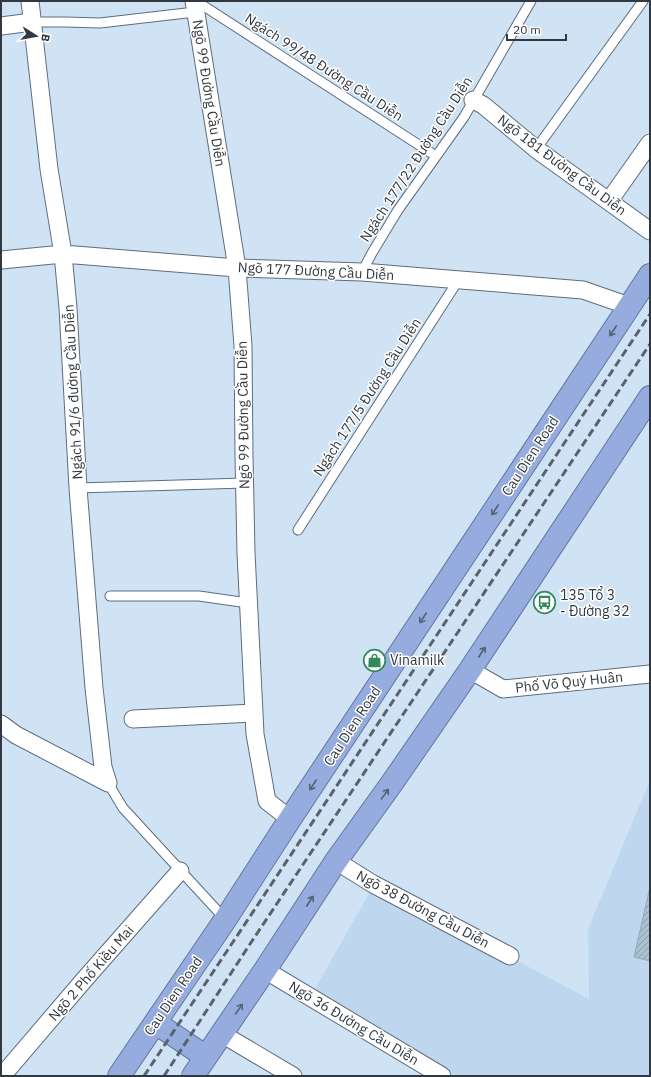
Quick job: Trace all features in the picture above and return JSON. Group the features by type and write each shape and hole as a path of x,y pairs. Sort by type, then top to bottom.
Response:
{"highway":[{"name":"Cau Dien Road","path":"119,1076 225,920 290,819 650,275"},
{"path":"193,1076 265,970 336,861 470,670 650,397"},
{"path":"156,1023 206,1057"}],"street":[{"name":"Ngách 91/6 đường Cầu Diễn","path":"30,1 49,169 63,254 68,308 78,488 94,688 103,767 108,783"},
{"name":"Ngõ 99 Đường Cầu Diễn","path":"195,5 237,268 243,346 246,553 255,734 267,801 290,819"},
{"path":"1,26 32,22"},
{"name":"Ngõ 181 Đường Cầu Diễn","path":"473,100 483,105 536,149 650,231"},
{"path":"608,201 650,143"},
{"name":"Ngõ 177 Đường Cầu Diễn","path":"1,260 63,254 237,268 362,272 459,279 583,290 629,306"},
{"name":"Phố Võ Quý Huân","path":"470,670 503,689 650,674"},
{"path":"133,719 254,713"},
{"path":"1,724 16,735 108,783"},
{"name":"Ngõ 38 Đường Cầu Diễn","path":"336,861 373,884 510,956"},
{"name":"Ngõ 2 Phố Kiều Mai","path":"2,1076 180,871"},
{"name":"Ngõ 36 Đường Cầu Diễn","path":"265,970 442,1076"},
{"path":"222,1034 293,1076"}],"lane":[{"name":"Ngách 177/22 Đường Cầu Diễn","path":"362,272 398,210 464,117 531,1"},
{"path":"536,149 643,1"},
{"path":"32,22 100,23 195,5"},
{"name":"Ngách 99/48 Đường Cầu Diễn","path":"195,5 436,156"},
{"name":"Ngách 177/5 Đường Cầu Diễn","path":"298,530 459,279"},
{"path":"78,488 245,483"},
{"path":"110,596 200,596 248,603"},
{"path":"108,783 123,808 225,920"}],"shaded area":[{"path":"650,780 650,1076 457,1076 313,992 374,885 589,999 588,929"}],"building":[{"path":"650,887 650,961 634,957"}],"railway":[{"path":"144,1076 650,314"},
{"path":"164,1076 250,944 650,344"}],"place":[{"name":"135 Tổ 3 - Đường 32","path":"545,603"},
{"name":"Vinamilk","path":"375,660"}]}
